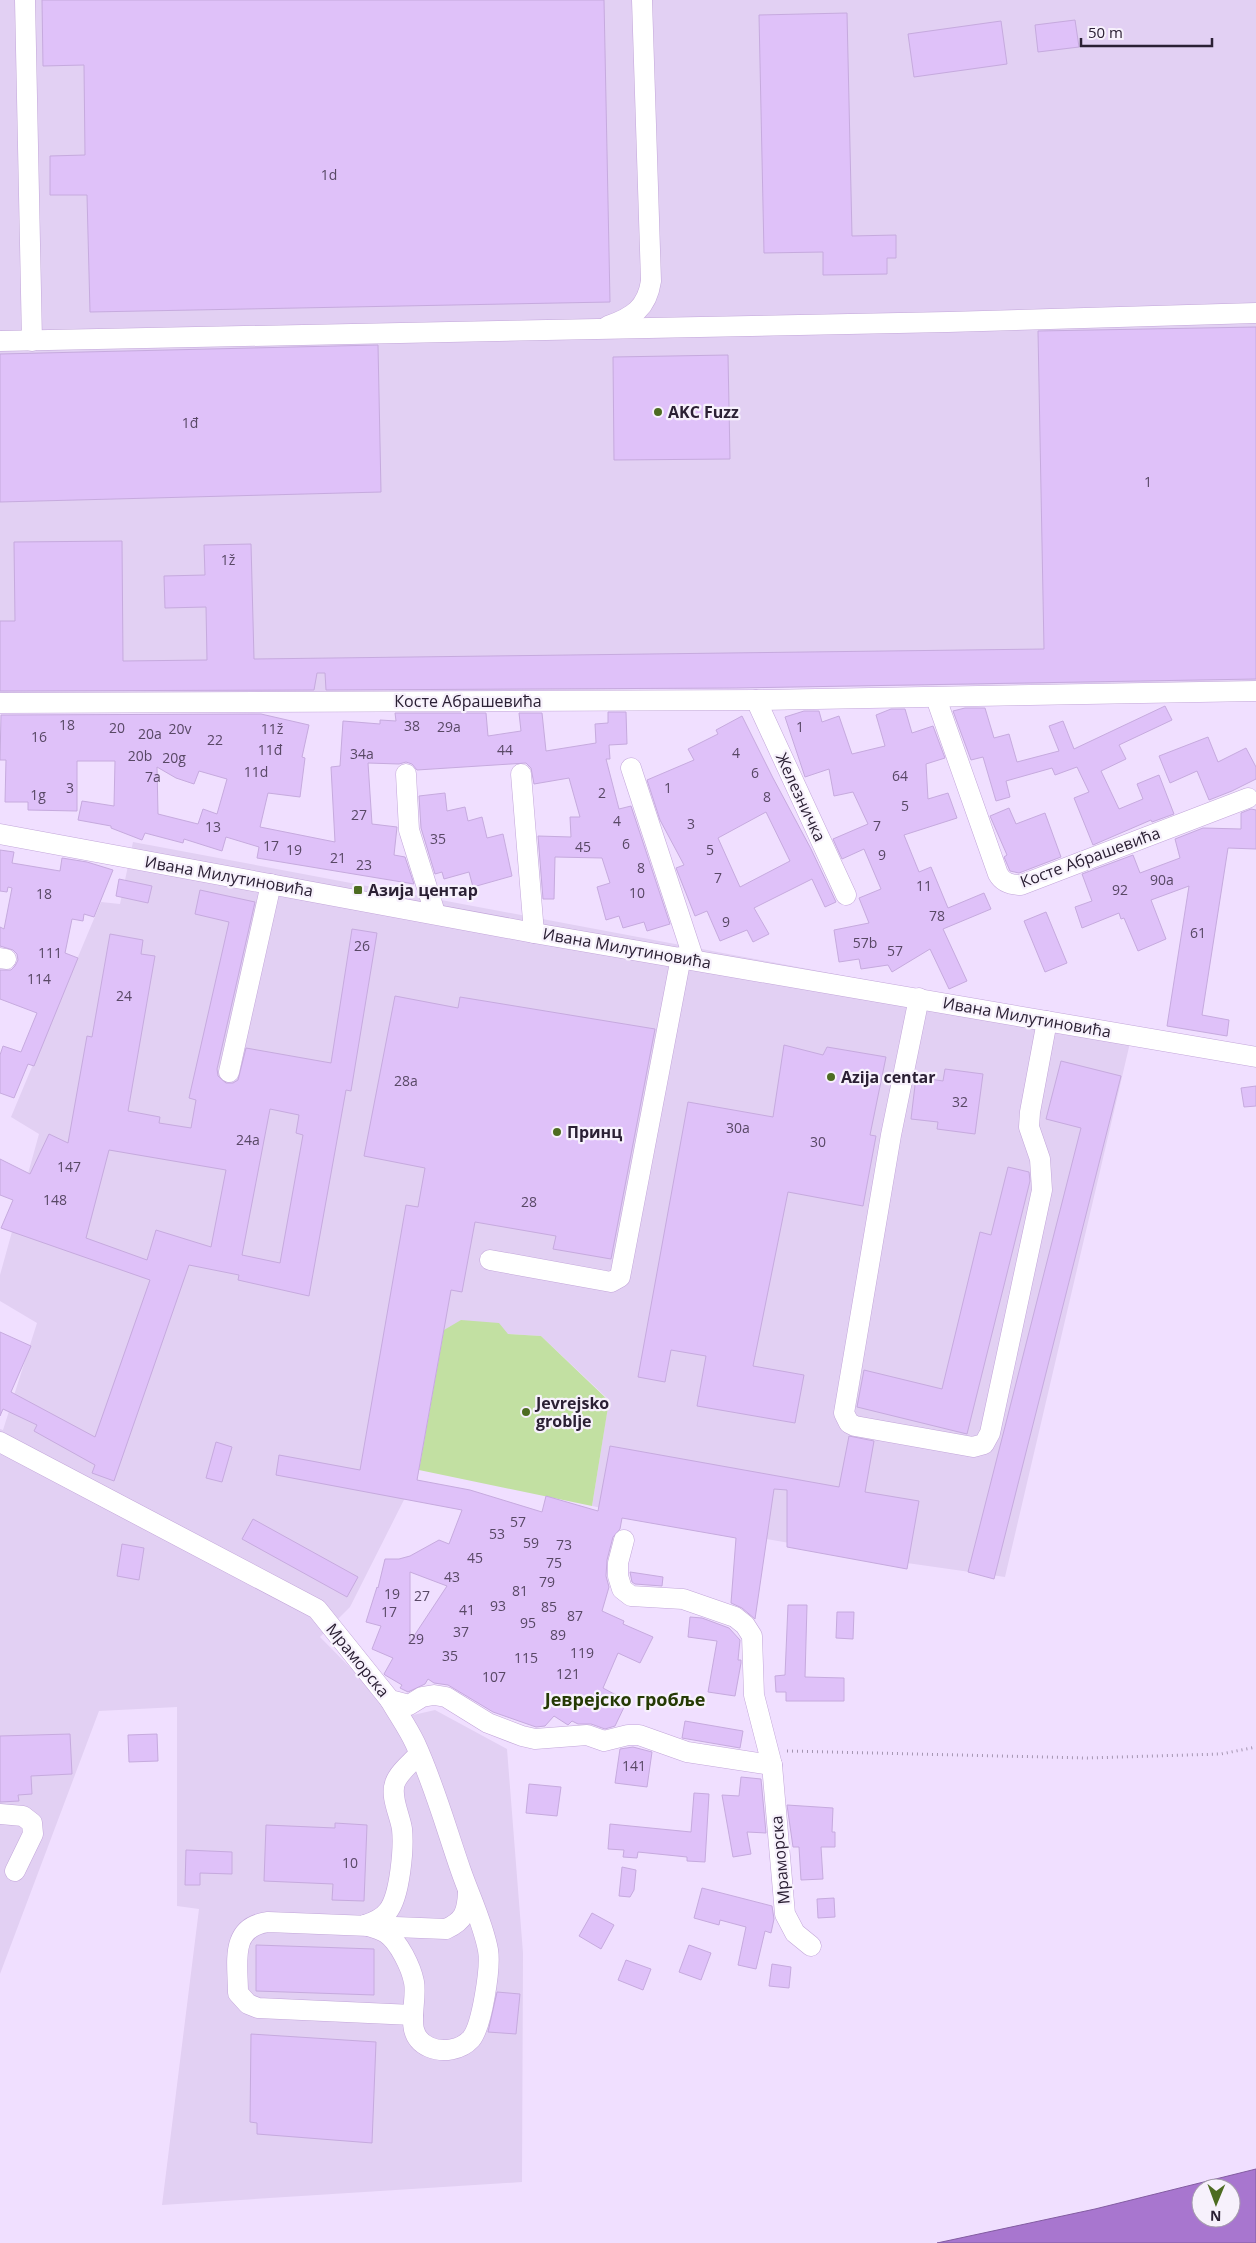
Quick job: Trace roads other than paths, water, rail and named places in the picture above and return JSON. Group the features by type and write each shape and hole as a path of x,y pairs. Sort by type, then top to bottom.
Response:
{"street":[{"path":"25,0 32,341"},
{"path":"601,329 632,315 643,305 649,295 650,288 642,0"},
{"path":"0,341 1256,313"},
{"name":"Косте Абрашевића","path":"0,703 756,700 1256,692"},
{"name":"Косте Абрашевића","path":"936,698 998,874 1001,880 1007,884 1021,885 1248,798"},
{"name":"Железничка","path":"756,700 846,895"},
{"path":"490,1260 611,1282 620,1278 687,958 631,768"},
{"path":"406,774 409,830 435,913"},
{"path":"521,774 534,933"},
{"name":"Ивана Милутиновића","path":"0,834 435,913 534,933 1256,1057"},
{"path":"229,1072 271,884"},
{"path":"919,998 891,1135 844,1412 849,1423 855,1426 973,1447 984,1444 990,1433 1042,1190 1040,1159 1030,1127 1030,1112 1047,1021"},
{"name":"Мраморска","path":"0,1442 317,1608 390,1700 409,1706 422,1697 434,1695 446,1697 488,1723 522,1736 535,1738 587,1735 604,1741 628,1735 639,1735 688,1752 770,1757"},
{"name":"Мраморска","path":"624,1540 618,1563 618,1576 622,1588 631,1596 683,1599 735,1617 745,1625 752,1636 754,1695 770,1757 785,1914 794,1933 811,1946"},
{"path":"365,1925 377,1928 390,1936 408,1966 414,1983 412,2024 416,2036 429,2047 439,2049 455,2049 470,2040 476,2033 488,1978 489,1962 484,1936 436,1796 414,1742 390,1700"},
{"path":"365,1925 376,1922 388,1911 396,1893 400,1872 402,1830 394,1787 398,1778 419,1754"},
{"path":"0,1814 23,1816 32,1823 33,1834 15,1872"},
{"path":"413,2015 258,2008 248,2004 238,1993 238,1944 242,1934 249,1926 268,1922 446,1929 456,1925 463,1919 466,1913 468,1892"}],"place":[{"name":"AKC Fuzz","path":"658,412"},
{"name":"Азија центар","path":"358,890"},
{"name":"Azija centar","path":"831,1077"},
{"name":"Принц","path":"557,1132"},
{"name":"Jevrejsko groblje","path":"526,1412"}],"district":[{"name":"Јеврејско гробље","path":"625,1700"}]}
